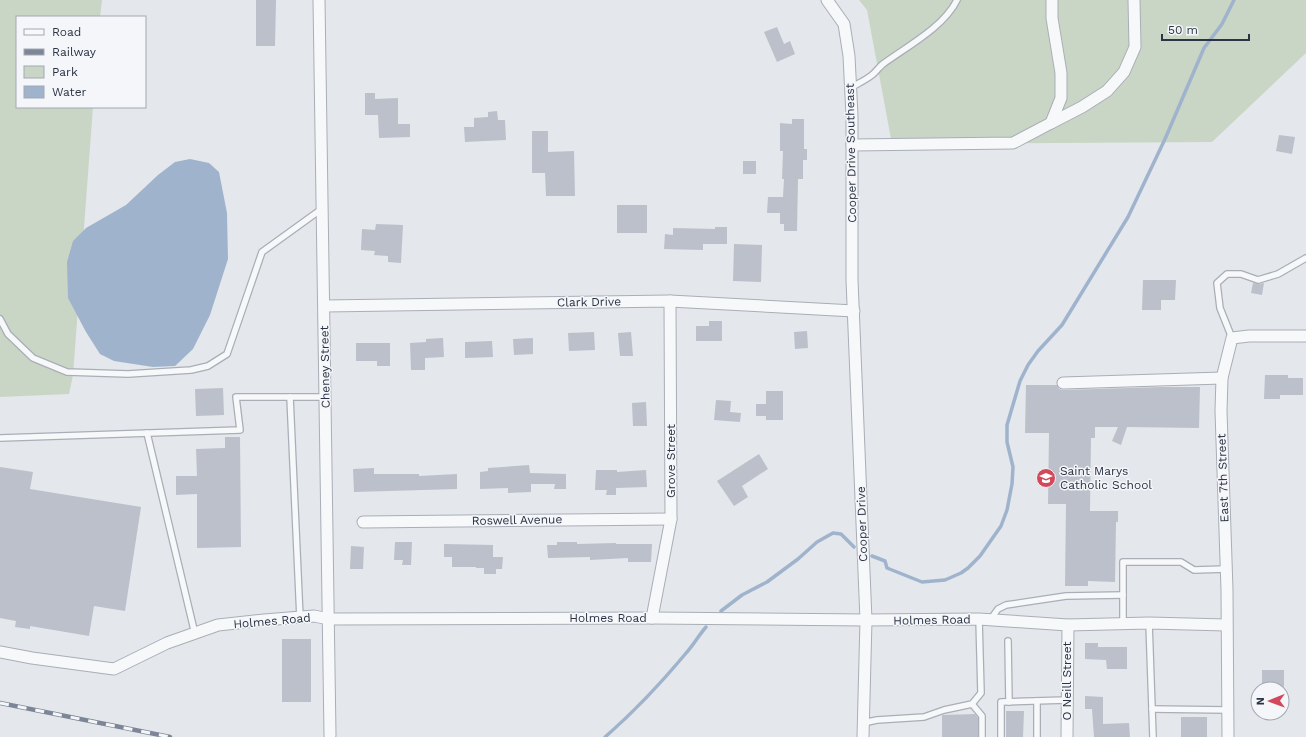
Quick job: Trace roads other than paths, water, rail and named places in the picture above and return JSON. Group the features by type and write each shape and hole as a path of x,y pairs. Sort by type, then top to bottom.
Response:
{"street":[{"name":"Cheney Street","path":"319,0 330,735"},
{"name":"Cooper Drive Southeast","path":"827,0 844,24 848,56 852,116 852,280 854,311"},
{"path":"1050,123 1061,98 1061,74 1052,18 1052,0"},
{"path":"852,145 1013,143 1082,107 1107,91 1124,72 1135,48 1134,0"},
{"name":"Clark Drive","path":"324,306 670,301 854,311"},
{"name":"Grove Street","path":"652,618 672,519 670,301"},
{"name":"Cooper Drive","path":"854,311 866,620 863,737"},
{"path":"1232,338 1249,336 1306,336"},
{"name":"East 7th Street","path":"1228,737 1226,569 1221,411 1222,378 1232,338"},
{"path":"1063,383 1222,378"},
{"name":"Roswell Avenue","path":"363,522 672,519"},
{"name":"Holmes Road","path":"0,652 32,658 114,669 167,643 218,625 314,616 329,619 985,619 1068,625 1149,623 1226,625"},
{"name":"O Neill Street","path":"1067,737 1068,625"}],"lane":[{"path":"850,88 871,76 881,65 910,46 935,26 945,17 957,0"},
{"path":"0,319 8,334 33,358 67,372 128,374 192,370 208,366 227,354 262,252 323,208"},
{"path":"1232,338 1220,308 1217,283 1227,274 1241,274 1258,280 1278,274 1306,258"},
{"path":"0,438 240,430 236,397 326,397"},
{"path":"290,397 300,618"},
{"path":"147,433 195,634"},
{"path":"1124,624 1123,562 1181,562 1194,570 1226,569"},
{"path":"863,723 877,720 924,718 944,710 972,704 981,693 985,619 1006,605 1066,596 1123,595"},
{"path":"1149,623 1153,737"},
{"path":"1008,640 1009,702"},
{"path":"1000,737 1001,702 1067,700"},
{"path":"1037,701 1037,737"},
{"path":"972,704 982,716 982,737"},
{"path":"1152,709 1227,710"}],"water":[{"path":"190,159 209,163 219,172 227,213 228,259 210,315 193,349 175,366 153,367 114,361 100,354 86,332 68,298 67,262 73,241 86,228 126,205 158,175 175,162"}],"waterway":[{"path":"872,556 885,561 887,568 922,582 945,580 968,568 980,556 1001,526 1007,510 1012,484 1013,467 1007,442 1007,425 1020,381 1028,365 1038,351 1062,325 1128,217 1165,139 1204,48 1222,24 1234,0"},
{"path":"721,611 742,595 767,582 798,559 817,542 833,533 841,534 854,547"},
{"path":"605,737 638,707 690,649 706,627"}],"railway":[{"path":"0,703 170,737"}],"place":[{"name":"Saint Marys Catholic School","path":"1046,478"}]}
